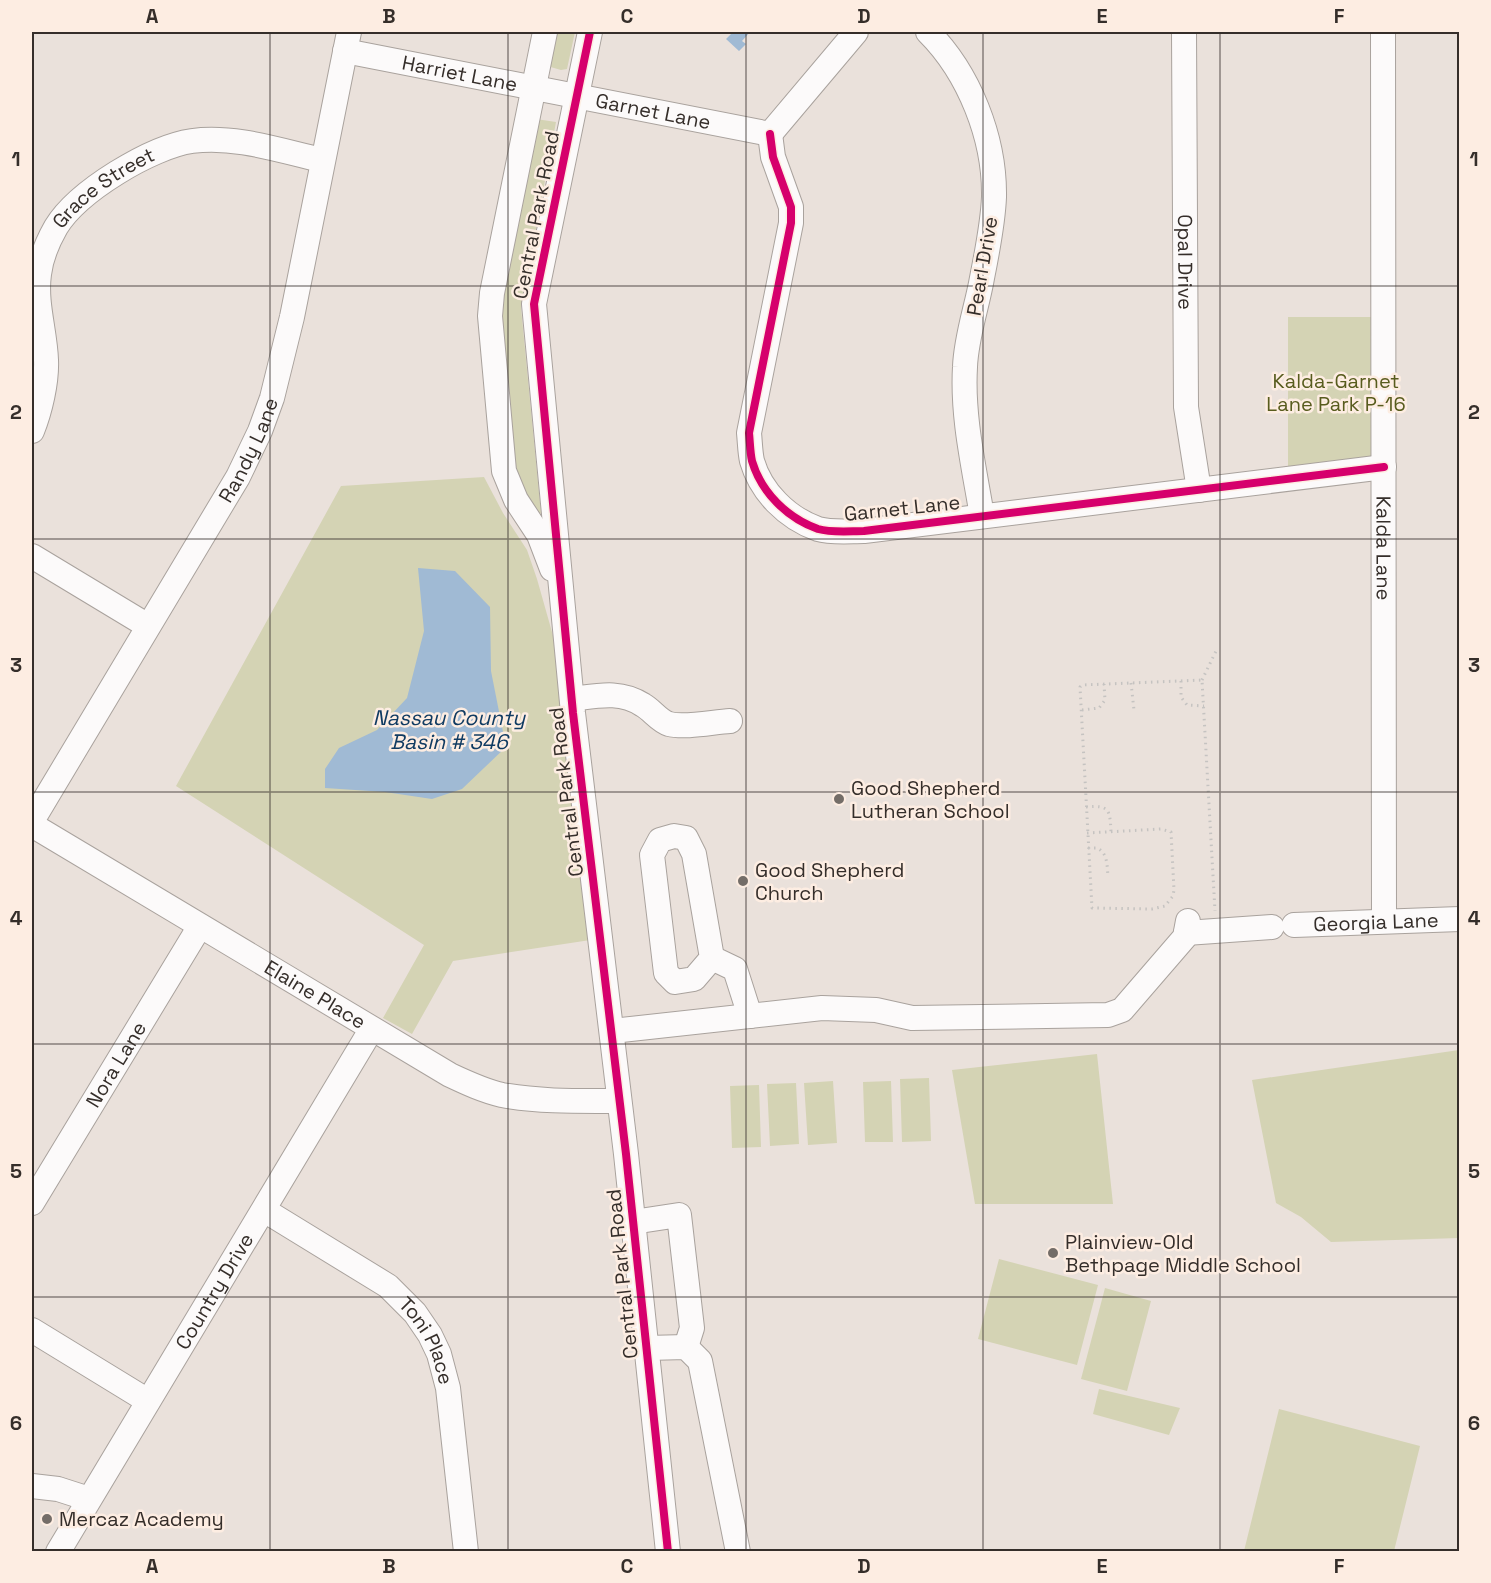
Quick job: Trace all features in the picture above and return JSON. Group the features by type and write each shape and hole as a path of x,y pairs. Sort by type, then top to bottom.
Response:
{"street":[{"name":"Central Park Road","path":"544,32 492,293 490,316 504,471 516,500 539,535 551,564 564,614"},
{"name":"Central Park Road","path":"590,32 534,304 572,699 612,1031 668,1551"},
{"path":"770,134 856,32"},
{"name":"Pearl Drive","path":"928,32 950,59 969,89 984,132 992,165 994,198 965,365 965,406 982,516"},
{"name":"Opal Drive","path":"1184,32 1186,407 1199,490"},
{"name":"Kalda Lane","path":"1383,32 1384,921"},
{"name":"Harriet Lane","path":"347,41 533,88 575,96"},
{"name":"Randy Lane","path":"32,823 238,477 260,431 272,398 292,317 347,41"},
{"name":"Garnet Lane","path":"575,96 770,134 773,157 791,207 791,223 749,433 752,460 775,503 795,517 819,529 864,531 1384,467"},
{"name":"Grace Street","path":"32,431 39,412 46,361 38,300 39,274 43,253 57,226 71,208 93,190 145,155 192,141 214,140 246,144 322,160"},
{"path":"32,556 148,626"},
{"path":"572,699 619,694 645,705 669,724 730,721"},
{"name":"Elaine Place","path":"32,823 371,1030 450,1075 483,1089 502,1094 542,1100 618,1101"},
{"path":"674,836 686,838 694,854 712,958 694,980 675,982 666,973 652,855 660,840 674,836"},
{"name":"Georgia Lane","path":"750,1016 822,1008 876,1010 912,1018 1108,1015 1122,1010 1185,937 1187,927 1283,926 1460,919"},
{"name":"Nora Lane","path":"32,1203 200,926"},
{"path":"612,1031 750,1016 735,969 712,958"},
{"name":"Country Drive","path":"58,1551 371,1030"},
{"name":"Toni Place","path":"264,1210 388,1286 415,1313 430,1335 439,1354 448,1388 466,1551"},
{"path":"633,1222 679,1215 692,1328 686,1347"},
{"path":"32,1330 148,1401"},
{"path":"647,1348 686,1347 700,1361 738,1551"},
{"path":"32,1486 52,1488 89,1499"}],"path":[{"path":"1215,913 1202,680 1216,651"},
{"path":"1181,680 1181,698 1187,705 1204,706"},
{"path":"1087,833 1161,829 1171,831 1174,890 1170,901 1165,906 1152,909 1092,908 1087,833 1080,687 1082,685 1202,680"},
{"path":"1131,683 1134,710"},
{"path":"1081,710 1099,708 1105,700 1104,684"},
{"path":"1086,807 1101,806 1104,808 1110,817 1111,832"},
{"path":"1088,848 1101,849 1106,857 1108,877"}],"green space":[{"path":"552,32 575,32 567,69 561,70 547,66"},
{"path":"536,119 556,122 521,308 541,513 538,515 518,488 499,312"},
{"name":"Kalda-Garnet Lane Park P-16","path":"1288,317 1383,317 1384,467 1288,478"},
{"path":"484,477 503,513 527,550 563,671 597,939 453,961 412,1034 383,1018 424,945 176,786 341,486"},
{"path":"1459,1050 1459,1238 1331,1242 1301,1217 1276,1203 1252,1080"},
{"path":"1097,1054 1113,1204 975,1204 952,1070"},
{"path":"929,1078 931,1141 902,1142 900,1079"},
{"path":"833,1081 837,1143 808,1145 804,1083"},
{"path":"891,1081 893,1142 865,1142 863,1082"},
{"path":"796,1083 799,1144 770,1146 767,1084"},
{"path":"759,1085 761,1147 732,1148 730,1086"},
{"path":"999,1259 1098,1285 1077,1365 978,1339"},
{"path":"1105,1288 1151,1301 1127,1391 1081,1379"},
{"path":"1099,1389 1180,1408 1169,1435 1093,1414"},
{"path":"1279,1409 1420,1446 1394,1551 1244,1551"}],"water":[{"path":"733,32 750,32 742,41 746,44 739,51 726,39"},
{"name":"Nassau County Basin # 346","path":"418,568 455,571 490,607 491,671 506,747 462,789 432,799 385,792 325,788 325,769 339,748 377,730 407,698 424,631"}],"cycle path":[{"path":"590,32 534,304 573,713 626,1154 668,1552"},
{"path":"770,134 773,157 791,207 791,223 749,433 750,451 756,472 769,493 786,511 807,524 829,531 864,531 1384,467"}],"place":[{"name":"Good Shepherd Lutheran School","path":"839,799"},
{"name":"Good Shepherd Church","path":"743,881"},
{"name":"Plainview-Old Bethpage Middle School","path":"1053,1253"},
{"name":"Mercaz Academy","path":"47,1519"}]}
